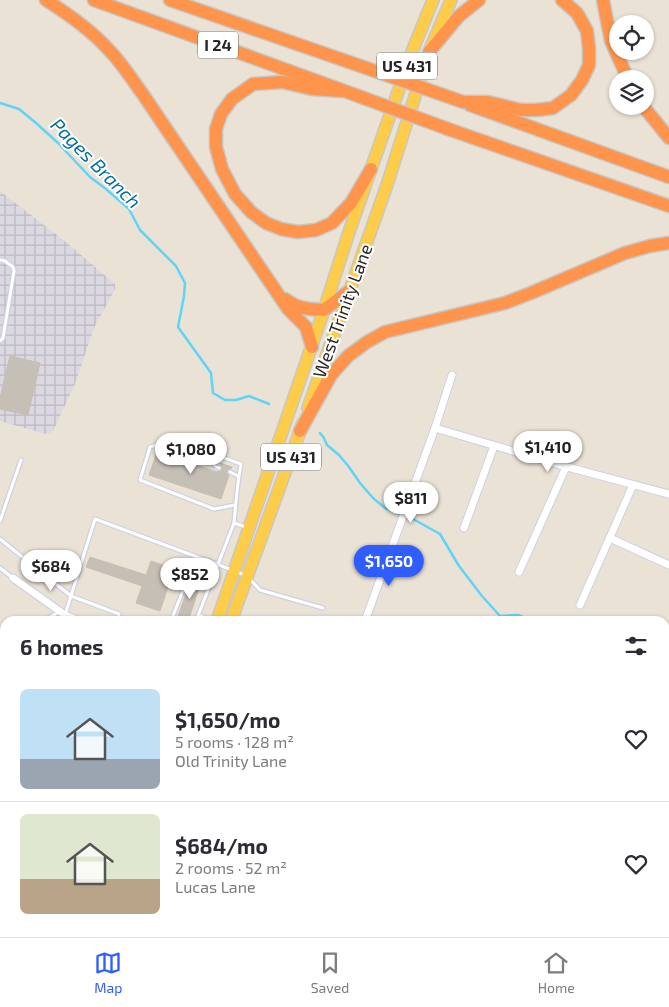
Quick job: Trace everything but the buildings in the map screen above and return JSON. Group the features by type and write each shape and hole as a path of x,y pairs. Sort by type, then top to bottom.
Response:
{"highway":[{"path":"46,0 88,30 108,48 124,67 288,309 306,327 312,347"},
{"name":"I 24","path":"94,0 448,129 669,206"},
{"name":"I 24","path":"170,0 463,102 669,177"},
{"path":"429,52 459,16 479,0"},
{"path":"463,102 488,102 521,110 536,110 553,108 571,95 582,80 589,65 589,48 587,31 577,13 562,0"},
{"path":"603,0 611,41 624,70"},
{"path":"342,91 312,89 282,82 253,84 232,99 221,114 216,129 216,147 222,169 235,194 251,212 266,223 281,229 298,232 316,230 332,223 351,202 371,170"},
{"path":"650,115 669,138"},
{"path":"300,431 331,375 348,356 385,332 504,303 625,254 650,246 669,243"},
{"path":"279,294 292,304 302,308 324,310 350,291"}],"main road":[{"name":"West Trinity Lane","path":"219,616 312,347 348,235 413,48 433,0"},
{"name":"West Trinity Lane","path":"233,616 387,185 429,52 451,0"}],"street":[{"path":"367,616 435,428 452,375"},
{"path":"435,428 566,467 669,494"},
{"path":"464,528 494,446"},
{"path":"519,572 566,467"},
{"path":"580,605 633,484"},
{"path":"610,538 669,565"},
{"path":"13,578 69,616"}],"lane":[{"path":"0,260 13,267 14,271 0,341"},
{"path":"198,615 234,523 238,476 241,464 219,456 211,459 162,443 150,446 140,480 214,509 235,505"},
{"path":"211,459 215,466 219,468"},
{"path":"0,521 21,460"},
{"path":"230,472 238,476"},
{"path":"55,616 62,613 71,596 95,519 248,576 260,590 323,608"},
{"path":"234,523 264,533"},
{"path":"0,539 71,596 119,614 119,616"},
{"path":"173,616 196,557"},
{"path":"0,568 13,578"}],"shaded area":[{"path":"0,191 66,242 115,284 115,289 94,328 75,384 53,431 45,434 0,421"}],"waterway":[{"name":"Pages Branch","path":"0,103 19,109 58,143 90,177 129,209 140,230 176,266 185,283 178,327 211,373 213,393 225,400 236,400 249,396 269,404"},
{"name":"Pages Branch","path":"320,433 327,445 339,455 373,498 385,508 413,519 440,534 459,566 500,616"},
{"name":"Pages Branch","path":"500,616 520,616"}]}
